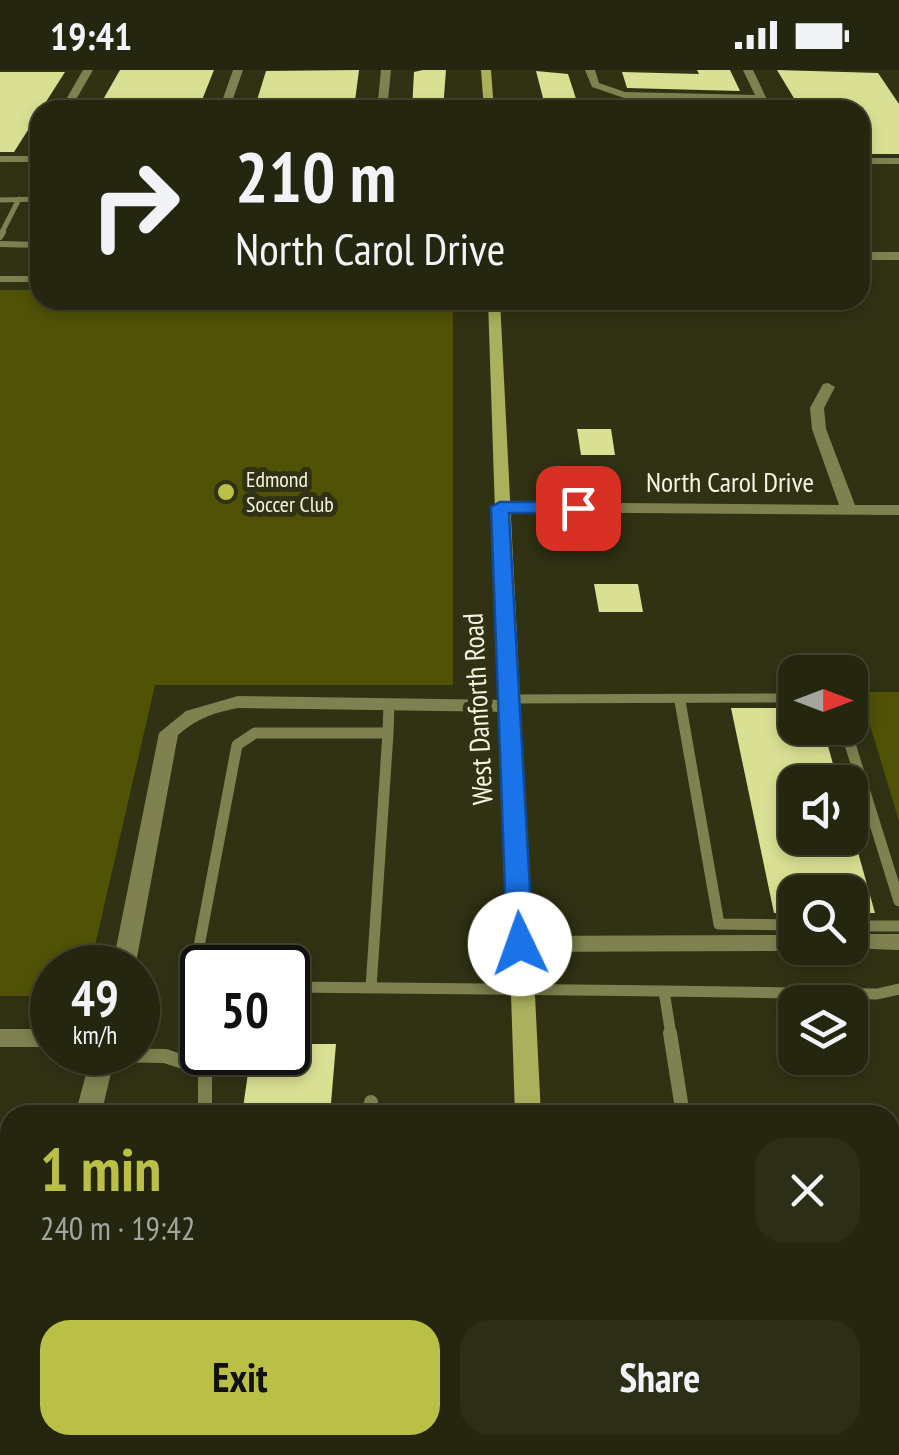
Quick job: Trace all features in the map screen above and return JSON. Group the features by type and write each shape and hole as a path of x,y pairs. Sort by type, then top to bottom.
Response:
{"main road":[{"path":"486,70 488,100"},
{"name":"West Danforth Road","path":"494,310 528,1105"}],"street":[{"path":"71,100 88,70"},
{"path":"228,100 238,70"},
{"path":"383,100 386,70"},
{"path":"590,70 596,85 624,95 761,98 748,70"},
{"path":"0,159 30,157"},
{"path":"870,161 899,161"},
{"path":"870,256 899,256"},
{"path":"828,387 817,408 819,430 850,510"},
{"name":"North Carol Drive","path":"500,507 899,510"},
{"path":"128,945 169,733 177,725 207,707 238,702 509,703"},
{"path":"868,942 899,942"},
{"path":"520,944 778,943"},
{"path":"0,1038 30,1038"},
{"path":"90,1105 98,1075"}],"lane":[{"path":"19,199 0,241 30,244"},
{"path":"0,200 30,199"},
{"path":"0,279 30,279"},
{"path":"509,703 778,698"},
{"path":"680,699 719,924 778,925"},
{"path":"371,988 389,705"},
{"path":"199,945 237,746 254,733 388,733"},
{"path":"850,745 899,901"},
{"path":"868,926 899,926"},
{"path":"310,987 878,994 899,989"},
{"path":"664,991 681,1105"},
{"path":"160,1056 205,1069 204,1105"}],"shaded area":[{"name":"Edmond Soccer Club","path":"0,290 30,290 30,310 453,310 453,685 155,685 95,945 30,945 30,996 0,996"},
{"path":"868,692 899,692 899,821 868,718"}],"building":[{"path":"120,70 214,70 202,100 103,100"},
{"path":"359,70 355,100 257,100 266,71"},
{"path":"446,70 444,100 413,100 414,72"},
{"path":"697,70 730,70 740,91 627,88 622,72 699,74"},
{"path":"777,70 878,73 899,104 899,154 870,154 870,100 795,100"},
{"path":"536,71 568,74 576,100 543,98"},
{"path":"0,72 65,72 47,100 30,100 30,127 14,152 0,152"},
{"path":"577,429 611,429 615,455 581,455"},
{"path":"594,584 638,584 643,612 599,612"},
{"path":"731,708 778,708 778,745 828,745 833,765 778,765 778,855 859,855 864,875 778,875 778,913 774,913"},
{"path":"868,888 875,913 868,913"},
{"path":"310,1044 336,1044 331,1105 243,1105 248,1075 310,1075"}],"place":[{"name":"Edmond Soccer Club","path":"226,492"}],"route":[{"path":"520,944 500,507 578,508"}]}
